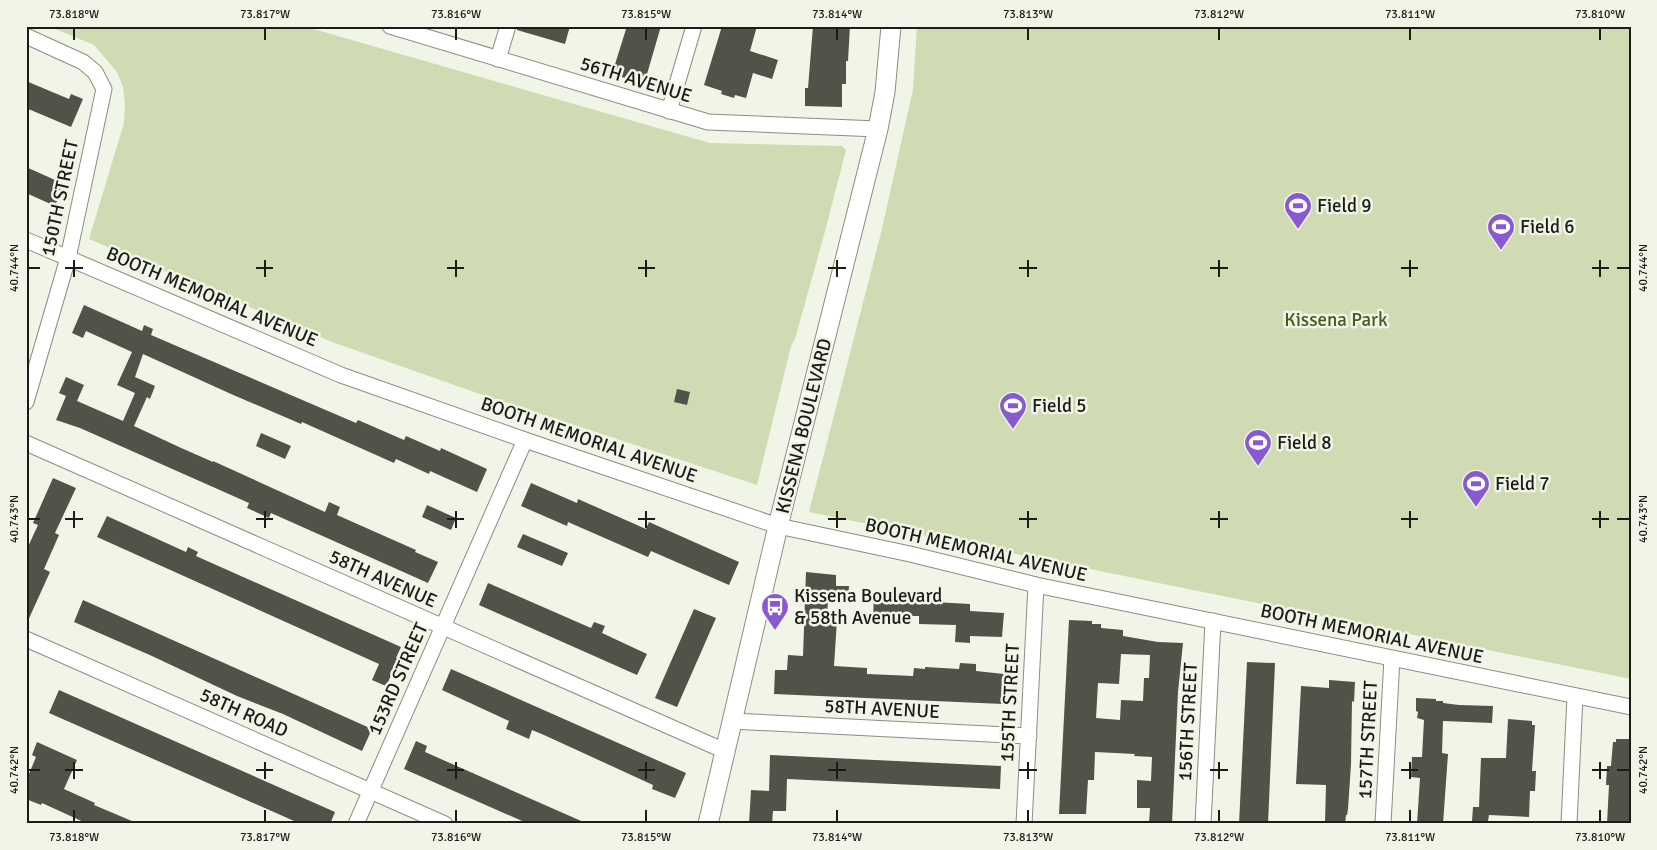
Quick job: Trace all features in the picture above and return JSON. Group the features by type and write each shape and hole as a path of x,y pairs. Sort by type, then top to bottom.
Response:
{"main road":[{"name":"KISSENA BOULEVARD","path":"708,824 778,526 878,129 885,92 891,26"}],"street":[{"name":"56TH AVENUE","path":"390,26 708,122 878,129"},
{"path":"498,60 508,26"},
{"path":"669,111 694,26"},
{"name":"150TH STREET","path":"26,36 83,62 94,72 104,89 68,258 26,402"},
{"name":"BOOTH MEMORIAL AVENUE","path":"26,240 341,375 778,526 910,554 1036,585 1631,707"},
{"name":"153RD STREET","path":"356,824 525,440"},
{"name":"58TH AVENUE","path":"26,443 725,751"},
{"name":"155TH STREET","path":"1024,824 1036,585"},
{"name":"156TH STREET","path":"1203,824 1213,621"},
{"name":"58TH ROAD","path":"26,638 445,824"},
{"name":"157TH STREET","path":"1384,824 1392,658"},
{"path":"1569,824 1575,696"},
{"name":"58TH AVENUE","path":"732,721 1029,736"}],"green space":[{"path":"48,26 303,26 710,143 842,146 846,150 795,339 791,346 757,485 477,393 332,342 89,239 124,123 125,103 123,87 117,72 94,45"},
{"name":"Kissena Park","path":"917,26 1631,26 1631,679 809,512 881,233 913,89"}],"building":[{"path":"517,26 570,26 565,44 517,30"},
{"path":"627,26 661,26 645,81 642,80 641,83 612,74"},
{"path":"722,26 757,26 750,51 778,60 772,79 753,73 746,98 735,95 734,98 721,94 722,91 704,85"},
{"path":"813,26 850,26 848,61 846,61 846,84 842,84 842,107 805,106 805,88 808,88"},
{"path":"26,81 69,99 71,94 83,99 71,127 26,108"},
{"path":"26,167 64,184 55,206 26,193"},
{"path":"84,305 142,331 144,325 153,329 151,335 356,423 358,420 404,440 406,436 440,451 441,448 487,469 477,492 430,471 429,474 396,459 394,463 302,422 301,424 231,394 143,354 135,377 155,386 150,399 147,397 134,426 325,512 329,502 340,507 337,515 416,550 415,552 438,562 428,583 271,513 269,518 247,508 249,503 80,428 56,420 66,396 59,393 66,377 84,385 77,401 123,421 135,393 117,385 132,352 86,331 83,338 72,333"},
{"path":"677,389 690,392 687,405 674,402"},
{"path":"261,433 291,446 285,459 256,446"},
{"path":"53,478 76,488 55,533 59,535 44,569 50,572 26,625 26,551 38,525 33,523"},
{"path":"531,483 577,503 578,499 646,529 649,522 739,562 729,585 651,551 648,557 568,522 567,526 521,506"},
{"path":"427,505 456,518 451,530 422,517"},
{"path":"107,516 186,552 188,547 198,552 196,556 401,647 396,658 399,659 386,686 372,680 379,664 97,537"},
{"path":"523,534 568,553 562,566 517,547"},
{"path":"806,572 836,575 836,586 849,586 848,598 828,597 827,620 837,620 834,666 867,668 867,674 913,676 914,668 959,669 960,663 976,664 976,671 1004,674 1003,704 774,694 775,670 787,670 788,655 803,656"},
{"path":"488,583 591,628 594,622 605,626 602,633 647,654 637,675 479,605"},
{"path":"874,592 898,593 898,600 970,604 970,611 1004,613 1002,637 970,636 970,643 955,642 956,625 919,624 919,616 896,616 896,623 873,622"},
{"path":"83,600 372,729 362,751 74,622"},
{"path":"694,609 716,618 677,707 655,698"},
{"path":"1069,620 1092,621 1092,624 1101,624 1101,628 1123,630 1123,636 1158,642 1183,643 1178,692 1172,824 1149,824 1150,808 1137,808 1137,780 1151,781 1152,757 1134,756 1135,754 1095,752 1094,780 1088,780 1086,814 1059,814","holes":["1121,654 1150,655 1149,678 1144,678 1143,701 1121,700 1120,720 1096,718 1098,683 1119,684"]},
{"path":"1247,662 1275,663 1268,824 1239,824"},
{"path":"451,669 686,773 675,798 652,789 653,785 532,730 529,739 506,729 509,721 442,690"},
{"path":"1329,680 1355,682 1354,702 1352,701 1348,809 1345,824 1325,824 1326,785 1296,784 1301,686 1329,688"},
{"path":"59,690 335,812 330,824 301,824 49,713"},
{"path":"1416,698 1436,699 1436,701 1443,701 1443,703 1459,705 1493,706 1492,723 1443,721 1442,753 1448,754 1443,824 1417,824 1420,778 1411,777 1412,757 1422,757 1424,720 1417,718"},
{"path":"1508,719 1532,721 1532,725 1535,725 1532,771 1536,771 1535,791 1530,791 1529,817 1489,815 1488,821 1472,821 1473,807 1479,807 1481,758 1506,758"},
{"path":"1616,739 1631,739 1631,824 1607,824 1609,785 1606,785 1607,766 1611,766 1613,742 1616,742"},
{"path":"416,741 427,746 425,752 588,824 529,824 404,769"},
{"path":"37,742 77,760 64,789 95,803 94,805 139,824 88,824 42,803 41,805 26,799 26,781 36,757 32,755"},
{"path":"770,755 1001,766 1000,789 787,779 786,811 773,811 772,824 749,824 751,790 769,791"}],"place":[{"name":"Field 9","path":"1298,230"},
{"name":"Field 6","path":"1501,251"},
{"name":"Field 5","path":"1013,430"},
{"name":"Field 8","path":"1258,467"},
{"name":"Field 7","path":"1476,508"},
{"name":"Kissena Boulevard & 58th Avenue","path":"775,631"}]}
